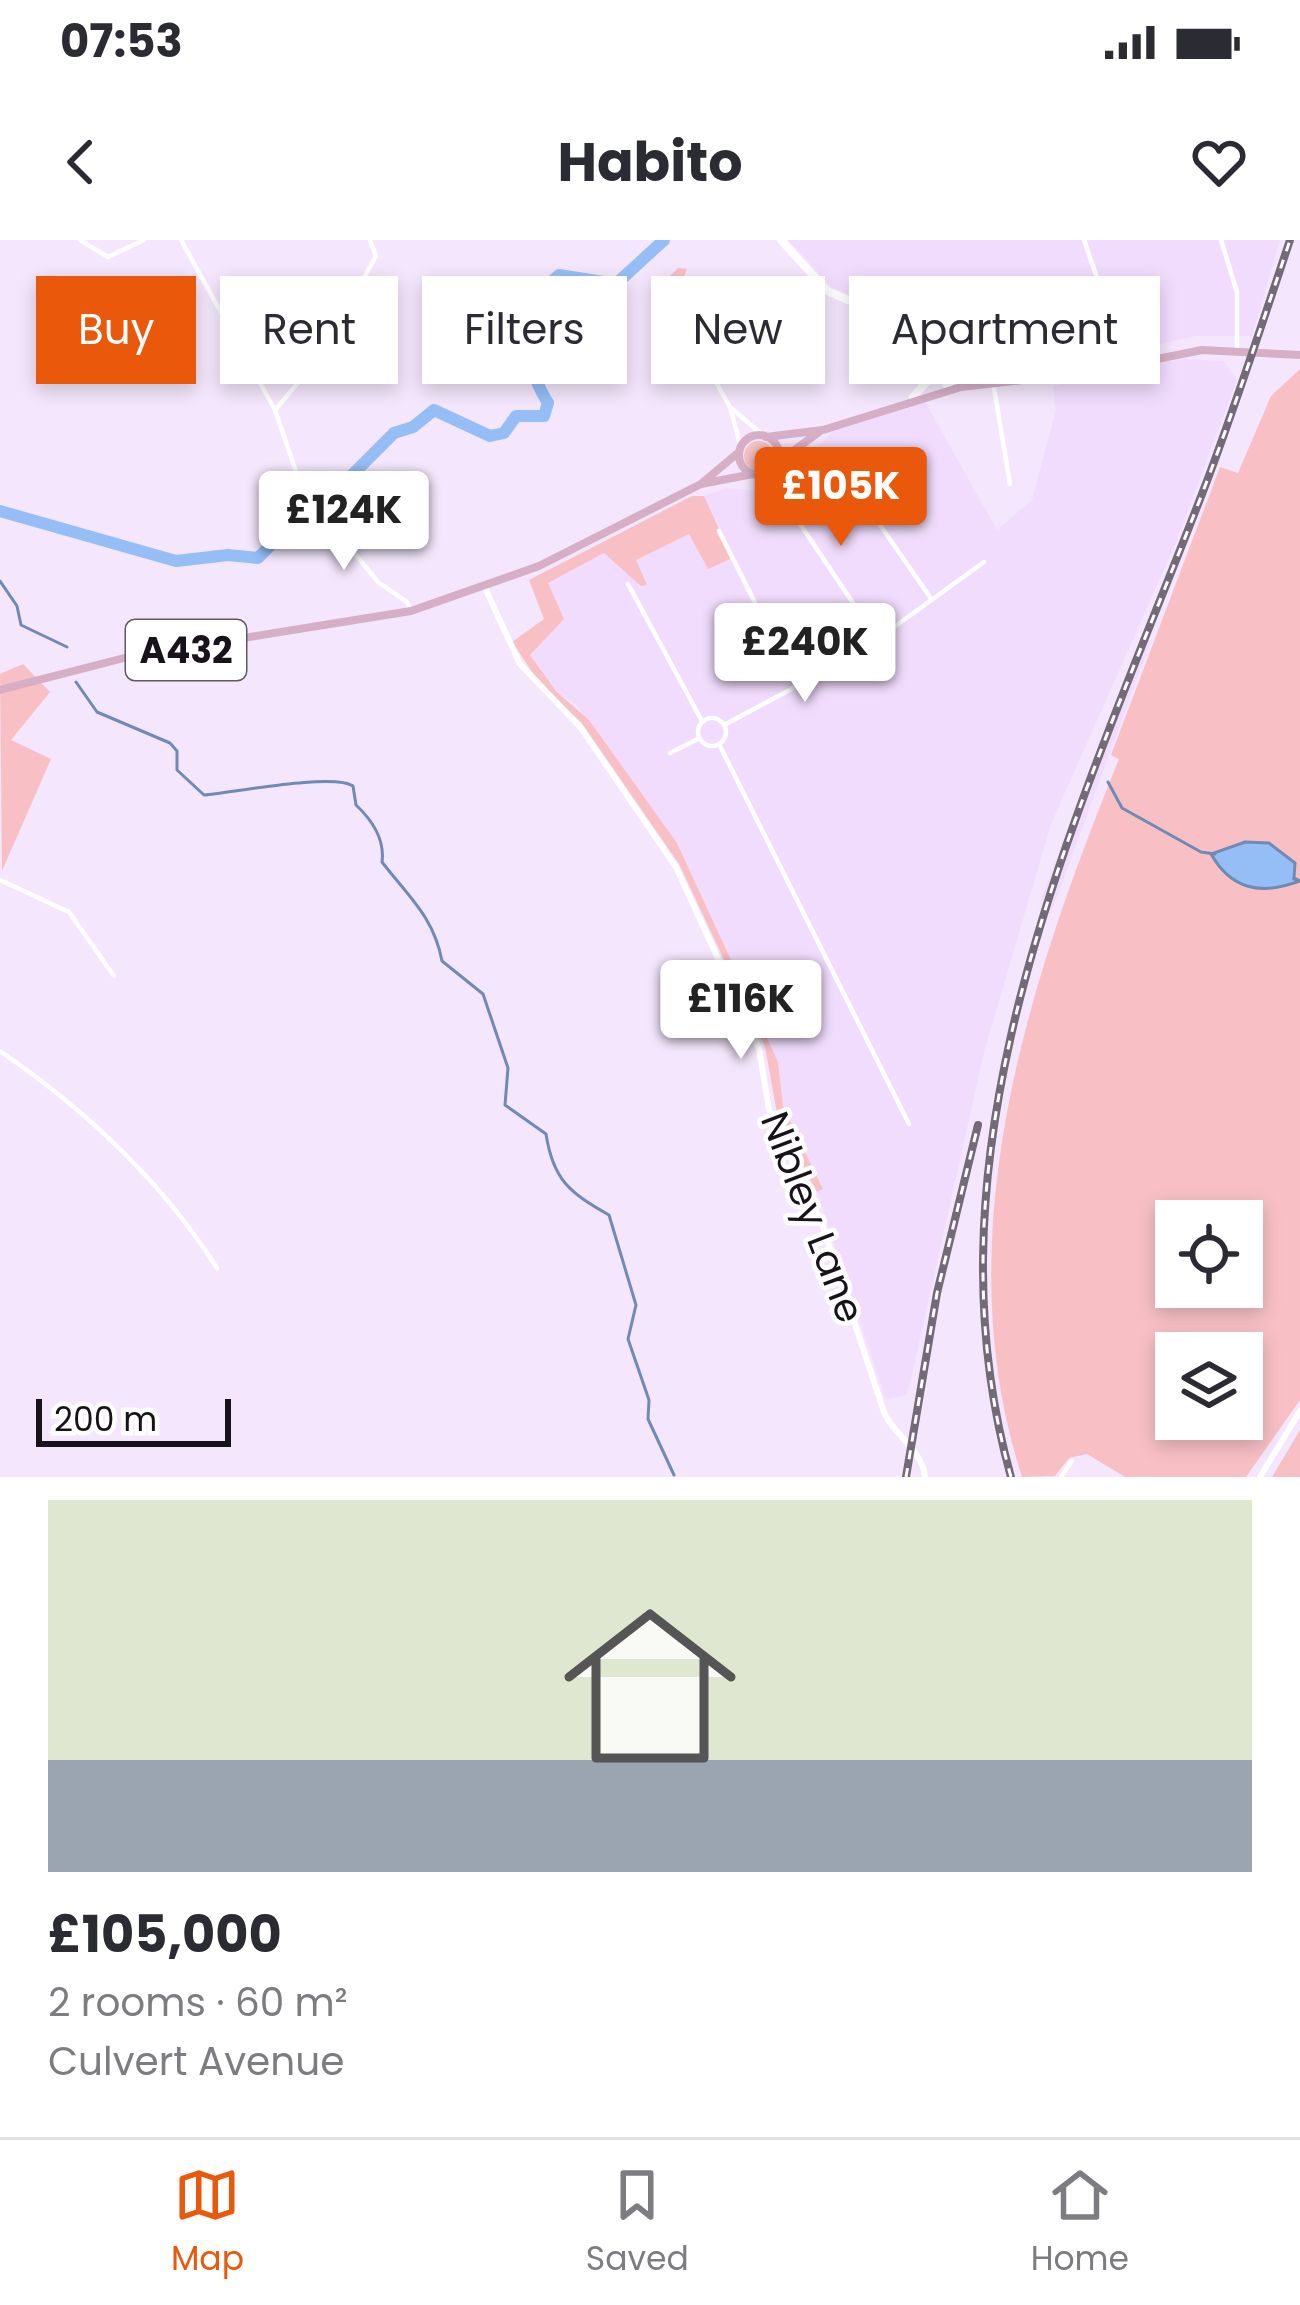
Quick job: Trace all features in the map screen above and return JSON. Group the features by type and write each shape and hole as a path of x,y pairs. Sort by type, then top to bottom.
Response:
{"main road":[{"path":"781,240 827,291 849,300"},
{"path":"1160,359 1244,348 1300,355"},
{"path":"913,398 924,384"},
{"path":"947,384 950,389"},
{"path":"950,384 950,389"},
{"path":"823,430 754,474 742,466 740,450 753,436 823,430 913,398 979,384"},
{"path":"765,437 776,446 776,464"},
{"name":"A432","path":"701,484 740,450"},
{"name":"A432","path":"0,691 132,656 410,611 485,588 701,484 754,474"}],"street":[{"path":"80,240 108,257 143,240"},
{"path":"181,240 275,410 309,498 378,582 407,602 410,611"},
{"path":"275,410 324,352 376,251 370,240"},
{"path":"1084,240 1096,276"},
{"path":"1221,240 1237,292 1244,348"},
{"path":"717,384 730,407 740,450"},
{"path":"991,384 1010,484"},
{"path":"730,407 765,437"},
{"path":"776,464 782,497"},
{"path":"754,474 782,497 867,624"},
{"path":"855,489 932,600"},
{"path":"719,531 797,686"},
{"path":"727,548 740,541"},
{"path":"890,630 984,562"},
{"path":"628,584 703,721 700,738"},
{"name":"Nibley Lane","path":"485,588 520,664 581,728 676,867 759,1048 769,1110 822,1224 885,1415 902,1442 917,1454 926,1477"},
{"path":"877,622 890,630 893,639 886,652 876,655 861,647 860,632 867,624 877,622"},
{"path":"861,647 724,725 719,744 909,1124"},
{"path":"703,721 712,718 724,725"},
{"path":"670,753 700,738 719,744"},
{"path":"0,880 69,912 114,976"},
{"path":"0,1052 110,1137 175,1205 217,1268"},
{"path":"1262,1476 1300,1411"},
{"path":"1062,1477 1072,1461"}],"shaded area":[{"path":"788,240 1280,240 1252,336 1196,336 1160,344 1160,276 849,276 849,294 822,276"},
{"path":"1183,359 1223,361 1237,380 1175,545 1051,824 984,1052 909,1388 906,1395 886,1400 817,1192 823,1188 783,1106 778,1062 677,843 576,705 556,691 530,655 563,619 547,583 705,500 704,496 726,488 762,491 789,476 832,432 925,402 997,530 1032,500 1056,410 1053,386 1160,384 1160,364"},
{"path":"1300,369 1300,1400 1246,1477 1125,1477 1087,1454 1069,1458 1055,1476 1022,1477 1000,1386 991,1295 994,1203 1007,1112 1054,932 1119,759 1111,755 1220,467 1238,473 1271,396"},
{"path":"759,441 770,445 774,456 770,467 759,471 748,467 744,456 748,445"},
{"path":"692,496 704,496 732,558 708,569 689,534 636,560 647,585 641,586 604,553 548,583 564,619 530,655 556,691 589,720 677,843 778,1062 783,1106 823,1189 817,1192 779,1124 765,1047 679,864 581,722 541,685 512,642 544,619 529,580"},
{"path":"877,626 890,639 877,652 864,639"},
{"path":"1141,638 1151,641 1051,913 1045,911 1052,885 1038,908"},
{"path":"23,664 50,692 11,740 51,759 2,871 0,674"},
{"path":"1300,1430 1300,1477 1272,1477"}],"water":[{"path":"1245,842 1269,843 1295,863 1294,878 1300,881 1272,888 1237,882 1211,854"}],"waterway":[{"path":"0,511 176,561 228,555 258,558 319,495 336,491 394,433 413,427 434,410 490,436 504,433 516,416 544,416 548,403 521,332 519,292 525,288 539,293 559,275 616,284 664,240"},
{"path":"0,581 17,606 21,625 67,647"},
{"path":"76,682 97,712 170,743 177,751 177,770 204,795 306,782 353,786 356,805 379,838 382,862 426,919 442,961 483,994 508,1068 505,1105 546,1134 553,1163 566,1184 609,1215 636,1305 628,1339 649,1400 648,1419 674,1475"},
{"path":"1108,782 1122,808 1201,852 1215,854"},
{"path":"1294,879 1300,881"}],"railway":[{"path":"1011,1477 987,1349 984,1221 999,1094 1028,968 1067,844 1207,481 1290,240"},
{"path":"906,1477 937,1293 978,1125"}]}
